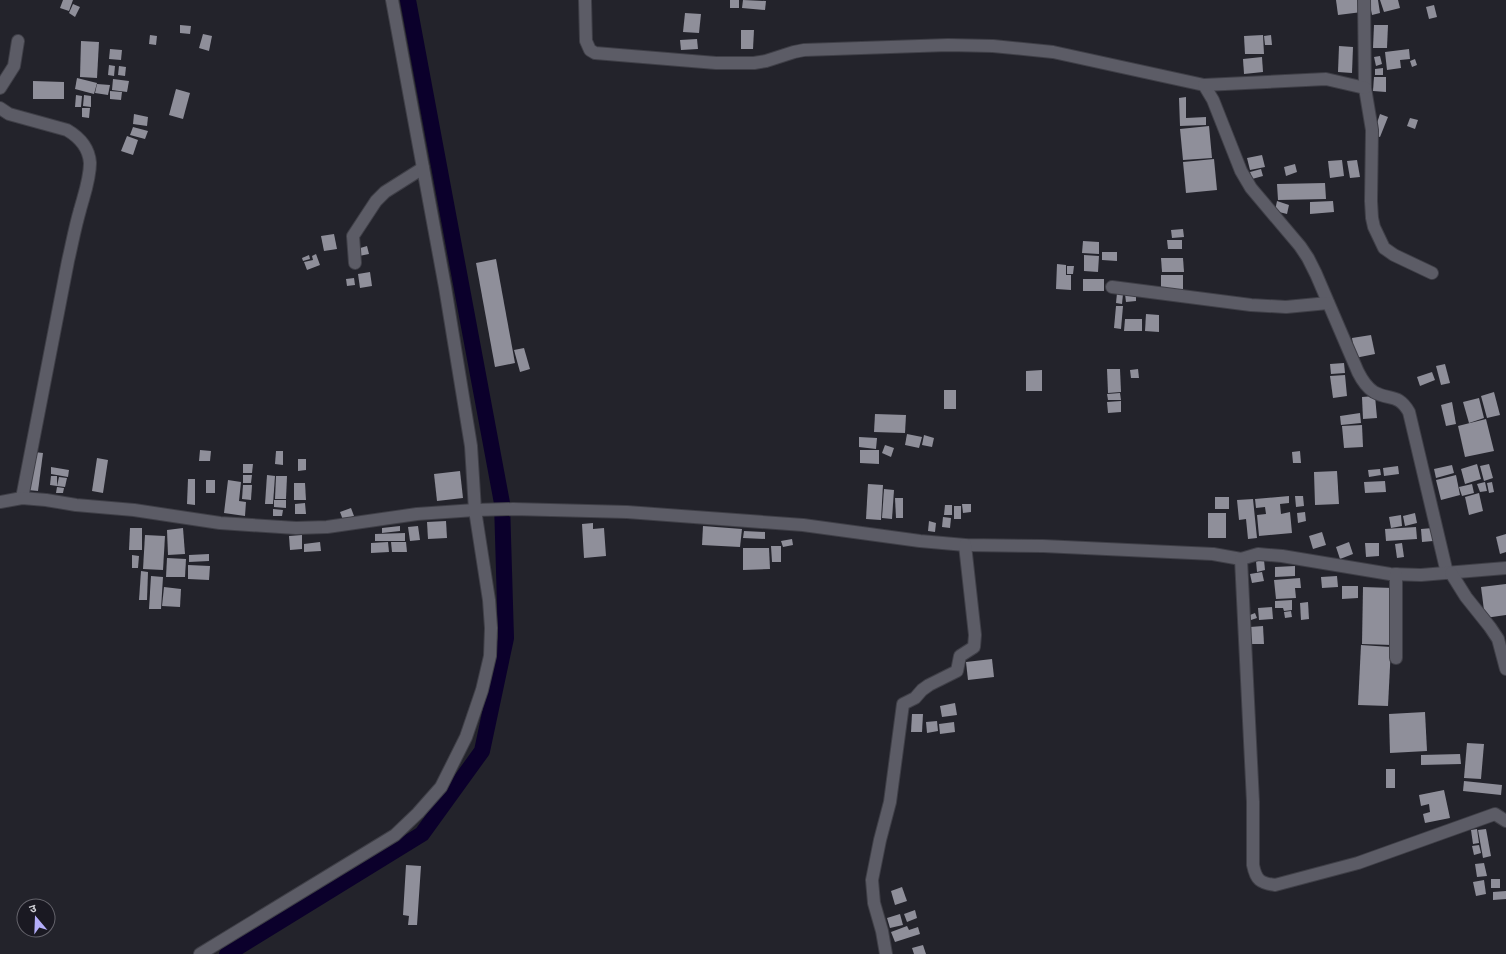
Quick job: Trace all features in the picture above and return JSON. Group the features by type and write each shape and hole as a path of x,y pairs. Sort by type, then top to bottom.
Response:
{"street":[{"path":"200,954 395,835 418,813 440,787 466,737 482,690 490,656 491,628 489,600 475,510 470,438 445,288 392,0"},
{"path":"585,0 586,42 590,50 595,53 716,63 754,63 804,50 948,45 993,46 1053,52 1204,85 1326,79 1365,88"},
{"path":"1364,0 1365,88 1372,130 1371,201 1374,227 1384,248 1394,255 1432,273"},
{"path":"0,88 14,66 18,41"},
{"path":"1204,85 1213,100 1241,171 1251,188 1300,246 1316,274 1348,351 1366,385 1374,392 1404,403 1409,412 1449,573 1498,638 1506,668"},
{"path":"0,108 8,114 71,132 82,141 90,162 89,174 76,226 57,316 22,498"},
{"path":"355,263 353,236 376,201 385,192 423,168"},
{"path":"1112,287 1251,305 1286,307 1328,303"},
{"path":"0,502 22,498 76,505 134,510 220,523 296,528 327,527 417,514 475,510 513,509 627,512 803,525 920,541 965,545 1043,546 1205,554 1241,559 1258,554 1282,556 1390,574 1421,575 1506,568"},
{"path":"886,954 882,931 874,903 872,880 890,802 903,704 916,698 922,690 929,685 957,671 960,656 974,647 975,635 965,545"},
{"path":"1241,559 1253,802 1253,865 1258,880 1275,885 1358,863 1495,814 1506,821"},
{"path":"1396,574 1396,658"}],"building":[{"path":"63,0 73,0 69,11 60,8"},
{"path":"730,0 739,0 739,8 730,8"},
{"path":"743,0 766,1 765,10 742,8"},
{"path":"1336,0 1361,0 1362,12 1338,15"},
{"path":"1369,0 1378,0 1380,13 1372,15"},
{"path":"1380,0 1398,0 1400,8 1384,12"},
{"path":"73,4 80,7 75,17 69,13"},
{"path":"1434,5 1437,17 1429,19 1426,7"},
{"path":"685,13 701,14 699,33 683,32"},
{"path":"180,25 191,26 190,34 180,33"},
{"path":"1374,25 1388,25 1387,48 1373,48"},
{"path":"741,30 754,30 753,49 741,49"},
{"path":"203,34 212,36 209,51 199,48"},
{"path":"150,35 157,36 156,45 149,44"},
{"path":"1263,35 1264,54 1245,54 1244,36"},
{"path":"1271,35 1272,45 1265,45 1264,36"},
{"path":"697,39 698,49 681,50 680,40"},
{"path":"81,41 99,42 97,78 80,77"},
{"path":"1339,46 1353,47 1352,73 1338,72"},
{"path":"110,49 122,50 121,60 109,59"},
{"path":"1409,49 1410,59 1400,60 1401,68 1387,70 1385,52"},
{"path":"1380,56 1382,64 1376,66 1374,57"},
{"path":"1262,57 1263,72 1244,74 1243,59"},
{"path":"1415,59 1417,65 1412,67 1410,61"},
{"path":"109,65 115,66 114,76 108,75"},
{"path":"119,66 126,67 125,76 118,75"},
{"path":"1383,68 1383,75 1375,75 1375,69"},
{"path":"1374,77 1386,77 1386,92 1373,91"},
{"path":"77,78 97,83 94,94 75,89"},
{"path":"113,79 129,81 127,92 112,90"},
{"path":"33,81 64,82 64,99 33,99"},
{"path":"97,84 110,85 108,95 95,93"},
{"path":"176,89 190,93 183,119 169,115"},
{"path":"110,91 122,92 121,100 110,99"},
{"path":"76,95 82,96 81,107 75,107"},
{"path":"84,95 91,96 91,107 83,106"},
{"path":"1186,97 1186,118 1206,117 1206,125 1180,126 1179,98"},
{"path":"82,108 90,108 89,118 82,117"},
{"path":"134,114 148,117 147,126 133,124"},
{"path":"1380,114 1388,117 1380,137 1373,135"},
{"path":"1410,118 1418,120 1415,129 1407,126"},
{"path":"1209,126 1212,158 1183,160 1180,129"},
{"path":"133,127 148,131 145,139 130,135"},
{"path":"127,136 138,140 133,155 121,151"},
{"path":"1262,155 1265,167 1250,170 1247,158"},
{"path":"1214,159 1217,190 1186,193 1183,162"},
{"path":"1342,160 1344,176 1330,178 1328,161"},
{"path":"1357,160 1360,177 1350,178 1347,161"},
{"path":"1295,164 1297,172 1286,176 1284,167"},
{"path":"1261,169 1263,176 1252,179 1250,172"},
{"path":"1325,183 1326,199 1278,200 1277,184"},
{"path":"1277,201 1289,205 1287,214 1275,211"},
{"path":"1333,201 1334,212 1310,214 1310,202"},
{"path":"1183,229 1184,237 1172,238 1171,230"},
{"path":"334,234 337,249 324,251 321,236"},
{"path":"1167,240 1182,240 1182,249 1168,249"},
{"path":"1083,241 1099,242 1099,254 1082,253"},
{"path":"367,246 369,254 359,256 357,249"},
{"path":"1102,252 1117,252 1117,261 1102,260"},
{"path":"316,254 320,265 307,270 304,262 313,260 312,256"},
{"path":"309,255 310,259 303,261 302,258"},
{"path":"1084,255 1099,256 1098,272 1084,271"},
{"path":"1161,258 1183,258 1184,272 1162,272"},
{"path":"496,259 515,363 495,367 476,263"},
{"path":"1057,264 1066,265 1066,275 1071,275 1071,290 1056,289"},
{"path":"1067,266 1074,266 1073,274 1067,274"},
{"path":"370,272 372,286 360,288 358,274"},
{"path":"1161,275 1183,275 1183,289 1161,289"},
{"path":"354,278 355,285 347,286 346,279"},
{"path":"1083,279 1104,279 1104,291 1083,291"},
{"path":"1117,293 1123,294 1122,304 1116,303"},
{"path":"1136,293 1136,301 1126,302 1125,294"},
{"path":"1116,306 1123,306 1121,329 1114,328"},
{"path":"1146,314 1159,315 1159,332 1145,331"},
{"path":"1125,319 1142,319 1142,331 1124,331"},
{"path":"1371,335 1375,354 1355,358 1352,338"},
{"path":"524,348 530,369 520,372 514,350"},
{"path":"1344,363 1345,373 1331,374 1330,364"},
{"path":"1445,364 1450,383 1441,385 1436,366"},
{"path":"1107,369 1120,369 1121,392 1108,393"},
{"path":"1138,369 1139,378 1131,378 1130,370"},
{"path":"1042,370 1042,391 1026,391 1026,371"},
{"path":"1432,372 1435,380 1420,386 1417,377"},
{"path":"1345,375 1347,396 1333,398 1330,376"},
{"path":"944,390 956,390 956,409 944,409"},
{"path":"1494,392 1500,415 1487,418 1481,396"},
{"path":"1120,393 1121,400 1108,400 1107,394"},
{"path":"1375,396 1377,418 1363,419 1362,397"},
{"path":"1479,398 1484,418 1469,423 1463,402"},
{"path":"1121,401 1121,412 1108,413 1107,402"},
{"path":"1452,402 1456,424 1446,426 1441,405"},
{"path":"1360,413 1361,423 1341,425 1340,416"},
{"path":"875,414 906,415 905,433 874,432"},
{"path":"1486,419 1494,451 1465,457 1458,426"},
{"path":"1362,425 1363,447 1344,448 1342,426"},
{"path":"907,434 922,437 919,448 905,445"},
{"path":"924,435 934,438 932,447 922,445"},
{"path":"859,437 877,438 876,449 859,447"},
{"path":"885,445 894,448 891,457 882,453"},
{"path":"200,450 211,451 210,461 199,461"},
{"path":"860,450 879,450 879,464 860,463"},
{"path":"276,451 283,451 283,465 275,464"},
{"path":"1300,451 1301,463 1293,463 1292,452"},
{"path":"34,452 43,453 38,491 28,490"},
{"path":"97,458 108,460 103,493 92,491"},
{"path":"298,459 306,459 306,470 298,471"},
{"path":"243,464 253,464 252,473 243,473"},
{"path":"1477,464 1481,479 1465,484 1461,469"},
{"path":"1489,464 1493,478 1484,481 1480,466"},
{"path":"1452,465 1454,473 1436,478 1434,469"},
{"path":"1398,466 1399,474 1384,476 1383,468"},
{"path":"51,467 69,470 68,477 51,474"},
{"path":"1380,469 1381,475 1369,477 1368,470"},
{"path":"460,471 463,498 437,501 434,474"},
{"path":"1337,471 1339,504 1315,505 1314,472"},
{"path":"243,475 252,475 251,483 243,483"},
{"path":"267,475 275,476 273,504 265,504"},
{"path":"1456,475 1460,495 1441,500 1436,480"},
{"path":"51,476 57,476 57,486 50,485"},
{"path":"276,476 287,476 286,499 275,499"},
{"path":"59,477 67,478 65,487 57,486"},
{"path":"188,479 195,479 195,505 187,504"},
{"path":"206,480 215,480 215,493 206,493"},
{"path":"228,480 241,482 239,501 246,502 245,516 224,513"},
{"path":"1385,481 1386,492 1365,493 1364,482"},
{"path":"1485,482 1487,491 1480,492 1477,484"},
{"path":"1492,482 1494,492 1489,493 1487,483"},
{"path":"294,483 305,483 306,500 294,500"},
{"path":"868,484 883,485 881,520 866,519"},
{"path":"1472,484 1474,493 1462,496 1459,487"},
{"path":"243,485 252,485 251,500 242,499"},
{"path":"57,487 64,488 63,493 56,493"},
{"path":"884,489 894,490 892,519 882,518"},
{"path":"1479,493 1483,511 1469,515 1465,497"},
{"path":"1289,496 1289,503 1280,504 1281,514 1290,512 1292,533 1259,536 1257,515 1266,514 1265,507 1256,508 1255,499"},
{"path":"1295,496 1303,496 1304,506 1296,507"},
{"path":"1215,497 1229,497 1229,509 1215,509"},
{"path":"895,498 903,498 903,518 896,518"},
{"path":"1253,499 1257,538 1248,539 1246,519 1239,520 1237,500"},
{"path":"274,500 286,500 286,508 274,507"},
{"path":"305,503 306,514 295,514 295,504"},
{"path":"962,504 971,504 971,512 963,513"},
{"path":"945,505 952,505 952,515 944,515"},
{"path":"954,506 961,506 961,519 954,519"},
{"path":"351,508 354,516 343,520 340,512"},
{"path":"273,509 283,510 282,516 273,516"},
{"path":"1305,512 1306,521 1298,523 1297,513"},
{"path":"1208,513 1226,513 1226,538 1208,538"},
{"path":"1415,513 1417,523 1405,526 1403,516"},
{"path":"1401,515 1402,526 1391,528 1389,517"},
{"path":"943,517 951,518 950,528 942,527"},
{"path":"446,521 447,538 428,539 427,522"},
{"path":"929,521 936,523 935,532 928,531"},
{"path":"593,523 593,529 604,528 606,556 584,558 582,524"},
{"path":"400,526 400,531 382,533 382,528"},
{"path":"418,526 420,540 410,541 408,527"},
{"path":"703,526 742,529 740,547 702,545"},
{"path":"1416,527 1417,539 1386,541 1385,529"},
{"path":"130,528 142,528 142,550 129,550"},
{"path":"183,528 185,554 168,555 167,530"},
{"path":"1433,528 1433,541 1422,542 1421,529"},
{"path":"744,531 765,532 765,539 743,538"},
{"path":"1322,532 1326,545 1313,549 1309,536"},
{"path":"405,533 405,541 375,541 375,534"},
{"path":"1506,534 1506,552 1500,554 1496,537"},
{"path":"145,535 165,536 163,570 143,569"},
{"path":"302,535 302,549 290,550 289,536"},
{"path":"792,539 793,545 783,547 781,541"},
{"path":"320,542 321,551 304,552 304,544"},
{"path":"388,542 389,552 371,553 371,543"},
{"path":"391,542 406,542 407,552 392,552"},
{"path":"1349,542 1353,554 1340,559 1336,547"},
{"path":"1365,543 1379,543 1379,556 1366,557"},
{"path":"1402,543 1404,557 1397,558 1395,544"},
{"path":"771,546 781,546 781,562 772,562"},
{"path":"743,548 769,548 770,569 743,570"},
{"path":"209,554 209,561 189,562 189,555"},
{"path":"132,555 139,556 138,568 132,568"},
{"path":"167,558 186,559 185,577 166,577"},
{"path":"1264,560 1265,570 1257,572 1256,561"},
{"path":"188,565 210,566 209,580 188,579"},
{"path":"1295,566 1295,576 1275,577 1275,567"},
{"path":"141,571 148,572 147,600 139,600"},
{"path":"1262,572 1264,581 1252,583 1250,574"},
{"path":"151,576 163,577 161,609 149,609"},
{"path":"1337,576 1338,587 1322,588 1321,577"},
{"path":"1300,578 1301,588 1295,588 1296,598 1276,599 1274,580"},
{"path":"1506,584 1506,615 1485,618 1481,587"},
{"path":"1342,586 1358,586 1358,598 1342,599"},
{"path":"164,587 181,589 180,607 162,606"},
{"path":"1363,587 1393,588 1392,645 1362,644"},
{"path":"1292,600 1292,610 1284,611 1283,608 1275,608 1275,601"},
{"path":"1308,602 1309,619 1301,620 1300,603"},
{"path":"1272,607 1273,619 1259,620 1258,608"},
{"path":"1291,611 1292,617 1285,618 1284,612"},
{"path":"1255,613 1257,618 1251,620 1250,615"},
{"path":"1263,626 1264,644 1251,644 1250,627"},
{"path":"1361,645 1391,647 1388,706 1358,705"},
{"path":"992,659 994,677 968,680 966,662"},
{"path":"955,703 957,715 942,717 940,706"},
{"path":"1425,712 1427,751 1390,753 1389,714"},
{"path":"912,714 923,714 922,732 911,732"},
{"path":"937,721 938,731 927,733 926,722"},
{"path":"954,722 955,732 940,734 939,724"},
{"path":"1467,743 1484,744 1481,779 1464,778"},
{"path":"1460,754 1461,764 1421,765 1421,755"},
{"path":"1386,769 1395,769 1395,788 1386,788"},
{"path":"1464,781 1502,785 1501,795 1463,791"},
{"path":"1444,790 1450,818 1425,823 1423,814 1430,812 1429,804 1421,806 1419,795"},
{"path":"1477,829 1479,843 1473,844 1471,830"},
{"path":"1486,829 1491,856 1483,858 1478,830"},
{"path":"1479,845 1481,853 1474,855 1472,846"},
{"path":"1484,863 1487,876 1477,877 1475,864"},
{"path":"406,865 421,866 417,925 408,925 409,916 403,915"},
{"path":"1491,879 1500,879 1500,888 1491,888"},
{"path":"1484,880 1486,894 1476,896 1473,882"},
{"path":"902,887 907,901 895,905 891,891"},
{"path":"1506,891 1506,899 1493,900 1493,892"},
{"path":"915,910 917,918 907,922 904,914"},
{"path":"900,914 903,925 890,928 887,918"},
{"path":"907,926 909,930 918,927 920,934 895,942 891,932"},
{"path":"923,945 926,954 914,954 912,948"}],"waterway":[{"path":"227,954 422,834 482,751 506,638 502,503 408,0"}]}
